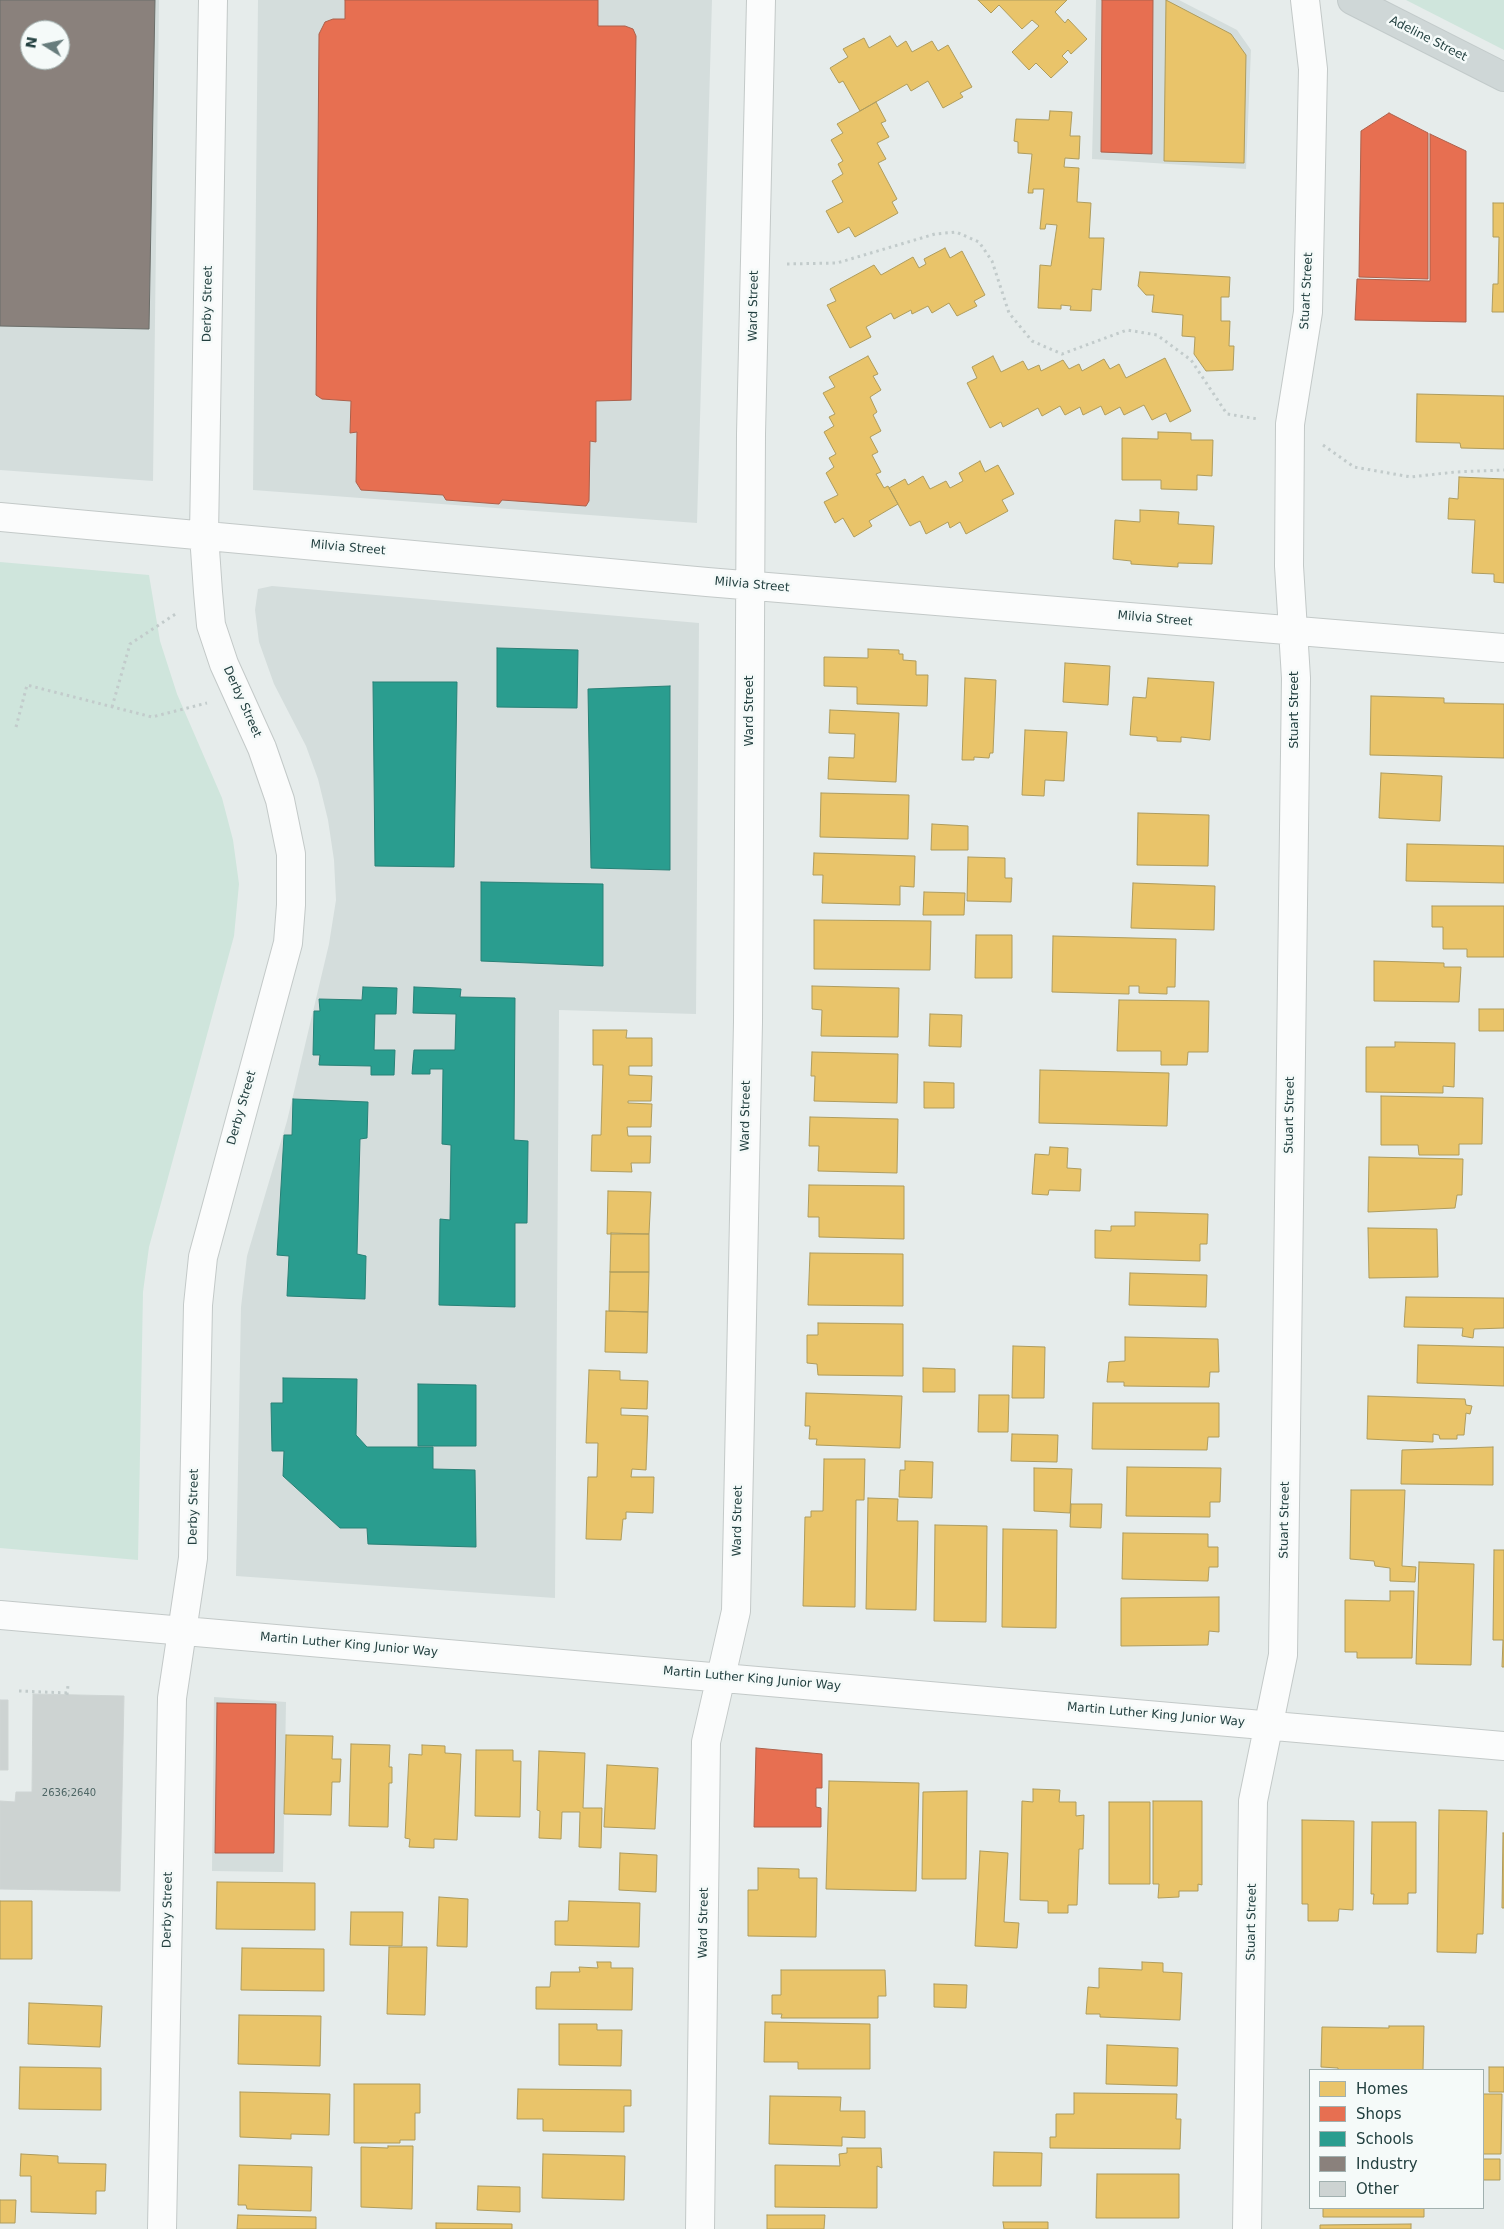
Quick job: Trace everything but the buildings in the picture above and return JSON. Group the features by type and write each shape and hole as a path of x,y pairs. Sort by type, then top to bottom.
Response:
{"main road":[{"name":"Adeline Street","path":"1352,0 1504,77"}],"street":[{"name":"Derby Street","path":"162,2229 172,1698 193,1558 198,1305 203,1257 288,943 291,905 291,854 280,800 262,748 238,696 211,625 208,592 204,535 213,0"},
{"name":"Ward Street","path":"700,2229 706,1742 736,1612 748,1022 750,585 760,0"},
{"name":"Stuart Street","path":"1247,2229 1253,1802 1283,1655 1296,678 1289,566 1290,424 1308,312 1313,56 1305,0"},
{"name":"Milvia Street","path":"0,517 750,585 1504,648"},
{"name":"Martin Luther King Junior Way","path":"0,1615 721,1676 1504,1746"}],"path":[{"path":"755,265 837,264 935,234 956,232 979,242 992,261 1009,313 1032,341 1062,354 1127,330 1157,336 1191,360 1227,414 1290,424 1354,467 1411,477 1455,472 1504,470"},
{"path":"112,707 130,644 208,592"},
{"path":"16,727 27,685 152,717 238,696"},
{"path":"19,1690 67,1694 68,1685"}],"shaded area":[{"path":"0,0 159,0 153,481 0,470"},
{"path":"258,0 712,0 697,523 253,490"},
{"path":"1096,0 1179,0 1237,30 1251,50 1246,169 1092,159"},
{"path":"272,586 699,623 696,1014 559,1010 555,1598 236,1576 241,1307 247,1256 287,1121 329,944 336,900 334,860 328,820 318,779 306,746 274,684 259,642 255,610 258,589"},
{"path":"214,1697 286,1702 283,1872 212,1871"}],"green space":[{"path":"1406,0 1504,0 1504,50"},
{"path":"0,562 149,575 160,641 177,694 222,798 233,840 239,884 234,936 149,1247 143,1292 138,1560 0,1548"}]}
